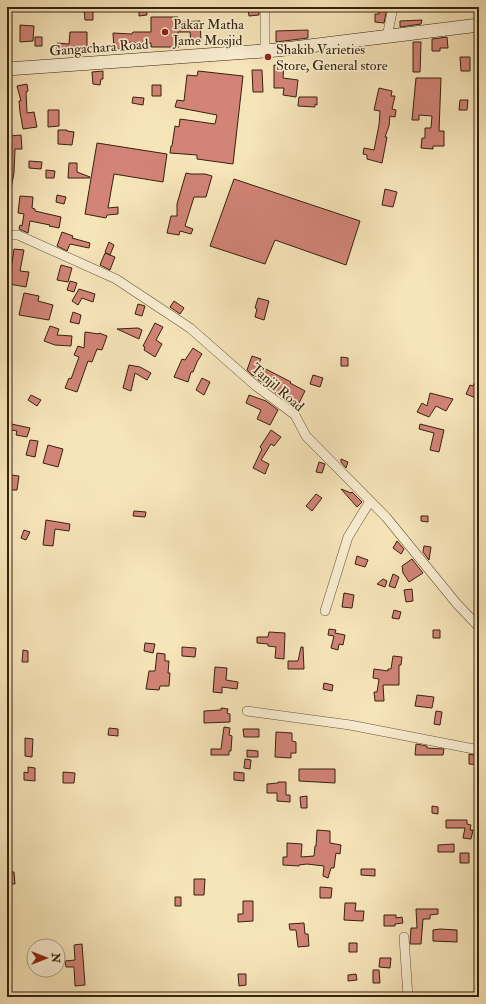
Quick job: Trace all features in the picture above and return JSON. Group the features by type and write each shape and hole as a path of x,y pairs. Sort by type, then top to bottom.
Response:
{"main road":[{"name":"Gangachara Road","path":"7,68 265,51 479,25"}],"street":[{"path":"265,7 265,51"},
{"path":"387,37 393,7"},
{"name":"Tanjil Road","path":"7,235 18,235 116,279 190,328 256,386 295,415 306,436 386,517 457,604 479,627"},
{"path":"325,611 348,537 370,501"},
{"path":"247,711 350,725 479,750"},
{"path":"404,937 408,997"}],"building":[{"path":"84,7 93,7 93,20 85,20"},
{"path":"139,7 146,7 147,15 139,16"},
{"path":"259,8 259,15 249,16 248,10"},
{"path":"379,8 387,8 384,23 375,22 375,14 379,14"},
{"path":"151,17 178,17 178,22 200,21 201,41 191,42 190,32 178,32 179,47 151,47 151,43 123,42 124,49 114,49 113,33 132,34 133,32 151,32"},
{"path":"422,20 421,24 400,27 400,21"},
{"path":"20,25 34,26 33,41 20,42"},
{"path":"308,30 308,38 276,42 276,31"},
{"path":"70,32 87,32 87,51 68,51 68,54 56,54 57,43 69,44"},
{"path":"35,37 42,37 42,46 35,46"},
{"path":"447,37 448,48 440,48 440,51 432,51 432,39"},
{"path":"413,42 421,42 420,72 413,72"},
{"path":"460,57 470,57 470,71 461,71"},
{"path":"274,65 284,66 283,78 298,80 296,97 283,95 284,88 274,88"},
{"path":"252,70 262,70 263,92 253,92"},
{"path":"103,71 103,79 101,79 100,85 93,84 92,72"},
{"path":"198,71 243,76 233,164 197,159 197,155 170,153 175,126 179,127 180,119 215,124 217,115 175,107 177,100 184,101 187,75 197,76"},
{"path":"416,78 441,78 439,131 444,131 444,146 433,146 433,149 421,148 422,138 425,138 425,128 431,128 432,116 419,115 419,120 412,120"},
{"path":"27,84 27,113 34,112 37,127 23,129 19,101 21,101 17,86"},
{"path":"152,85 161,85 161,96 152,96"},
{"path":"379,88 392,91 391,96 395,96 392,109 396,110 395,117 390,116 389,126 385,137 387,137 382,163 367,159 367,155 363,154 364,148 374,150 380,111 374,110"},
{"path":"133,97 144,98 143,105 132,103"},
{"path":"299,97 317,97 317,105 315,104 315,107 298,106"},
{"path":"460,100 468,100 467,110 459,110"},
{"path":"48,110 59,110 59,126 48,127"},
{"path":"58,130 74,132 72,145 58,144"},
{"path":"21,135 22,149 15,149 14,173 10,194 7,194 7,138 10,138 10,136"},
{"path":"97,143 167,154 163,182 114,174 108,208 118,207 118,214 107,215 106,218 85,214"},
{"path":"29,161 42,162 41,169 29,168"},
{"path":"69,163 77,163 77,172 90,178 68,178"},
{"path":"46,170 55,171 54,178 46,178"},
{"path":"186,173 212,176 206,197 194,197 185,226 193,229 191,234 180,231 179,235 167,233 171,216 177,216 177,204"},
{"path":"234,179 360,221 346,265 275,240 265,264 210,246"},
{"path":"385,189 397,192 393,207 382,205"},
{"path":"57,195 66,197 64,204 56,202"},
{"path":"20,196 33,197 32,208 35,209 35,211 61,217 59,228 30,221 28,233 19,229 20,225 22,226 24,214 18,213"},
{"path":"62,232 73,236 72,238 90,243 89,248 70,244 67,251 57,246"},
{"path":"109,242 114,245 110,255 105,252"},
{"path":"14,249 24,250 20,271 29,272 26,287 9,284"},
{"path":"105,253 115,257 110,270 100,265"},
{"path":"61,265 72,268 68,282 57,280"},
{"path":"70,281 77,283 74,292 67,290"},
{"path":"79,289 95,294 93,302 82,298 78,305 72,301"},
{"path":"24,293 39,296 38,301 53,305 49,320 19,315"},
{"path":"258,298 269,301 264,320 255,317 257,309 255,308"},
{"path":"174,301 184,308 180,314 170,307"},
{"path":"138,304 145,306 142,316 135,314"},
{"path":"73,312 81,315 79,324 70,322"},
{"path":"155,323 163,327 156,340 162,344 155,357 144,350 145,347 143,346"},
{"path":"50,326 59,329 57,335 72,336 71,346 55,345 44,341"},
{"path":"138,328 142,330 139,339 117,329"},
{"path":"85,332 99,333 107,336 102,350 97,349 92,362 88,361 77,392 65,388 69,378 71,379 79,357 74,355 78,346 84,348"},
{"path":"193,348 202,354 193,372 191,372 188,382 174,377 182,359 185,360"},
{"path":"252,356 261,359 258,365 305,391 296,409 272,390 273,387 258,380 259,377 252,375 247,370"},
{"path":"341,357 348,358 348,366 341,366"},
{"path":"129,365 140,367 151,373 147,380 135,373 131,391 123,388"},
{"path":"479,372 479,397 476,396 476,398 466,394 470,385 473,386"},
{"path":"313,375 323,378 320,387 310,384"},
{"path":"202,378 210,382 204,395 196,390"},
{"path":"430,393 453,399 446,411 436,406 429,417 417,412 422,403 427,406"},
{"path":"31,395 41,400 37,406 28,400"},
{"path":"249,395 266,401 278,410 270,425 257,419 261,410 246,403"},
{"path":"7,423 30,428 27,437 16,435 17,431 7,429"},
{"path":"420,424 444,430 439,452 430,450 434,433 419,429"},
{"path":"271,430 281,437 274,446 271,444 261,460 269,464 265,474 253,468 262,449 260,447"},
{"path":"30,440 38,441 35,457 26,455"},
{"path":"48,445 63,449 58,467 43,463"},
{"path":"341,459 348,462 346,468 341,462"},
{"path":"319,462 325,464 322,473 316,472"},
{"path":"11,475 19,476 17,490 8,490"},
{"path":"341,489 351,493 352,492 362,502 357,507"},
{"path":"316,494 322,498 312,511 306,506"},
{"path":"134,511 146,512 145,517 133,516"},
{"path":"421,516 428,516 428,522 421,521"},
{"path":"46,520 70,524 69,531 55,529 53,546 43,545"},
{"path":"24,530 30,532 26,540 21,538"},
{"path":"397,541 404,549 401,554 393,548"},
{"path":"424,546 431,547 429,560 423,552"},
{"path":"357,556 368,560 365,567 355,564"},
{"path":"412,559 423,573 409,582 403,573 402,566"},
{"path":"393,574 399,577 395,588 389,586"},
{"path":"383,579 387,581 385,587 377,584"},
{"path":"412,589 413,601 406,602 404,590"},
{"path":"344,593 354,595 352,608 342,607"},
{"path":"394,610 401,612 399,619 392,618"},
{"path":"329,629 336,630 335,633 345,635 343,645 339,644 338,650 331,648 334,636 328,635"},
{"path":"433,630 440,630 440,638 433,638"},
{"path":"269,632 285,633 284,659 275,658 276,647 268,646 268,644 257,643 257,637 268,637"},
{"path":"145,643 155,644 153,653 144,651"},
{"path":"182,647 196,648 195,657 182,656"},
{"path":"301,647 303,647 304,669 288,669 288,661 298,661"},
{"path":"23,650 28,651 28,662 22,662"},
{"path":"157,653 165,654 165,661 169,661 169,686 160,686 159,690 146,689 149,671 155,671"},
{"path":"393,656 402,657 401,665 399,665 399,685 383,685 384,701 375,701 374,692 377,692 379,679 373,678 374,669 388,671 388,669 391,669"},
{"path":"215,667 227,668 226,680 238,682 237,689 222,687 222,693 213,692"},
{"path":"324,683 333,685 332,691 323,689"},
{"path":"417,695 434,697 432,708 415,706"},
{"path":"221,708 228,709 227,713 230,714 230,722 204,723 204,711 221,710"},
{"path":"436,711 442,712 440,725 434,724"},
{"path":"224,727 230,728 229,735 232,736 231,751 229,751 229,755 211,755 211,749 221,749"},
{"path":"109,728 118,729 118,736 108,735"},
{"path":"243,729 259,729 259,737 244,737"},
{"path":"276,732 292,733 292,741 296,742 296,753 291,753 291,758 275,757"},
{"path":"25,738 33,739 32,757 25,756"},
{"path":"416,744 427,746 427,748 444,749 443,755 415,755"},
{"path":"247,750 258,751 258,757 247,757"},
{"path":"469,754 479,756 479,765 469,764"},
{"path":"245,759 251,760 250,769 244,768"},
{"path":"28,767 35,768 35,781 24,780 24,772 28,773"},
{"path":"299,769 335,769 335,783 299,781"},
{"path":"63,772 75,773 74,783 63,783"},
{"path":"234,772 244,773 244,781 234,780"},
{"path":"286,782 286,795 290,795 290,802 277,801 277,793 267,793 267,784"},
{"path":"307,796 307,808 301,808 300,797"},
{"path":"432,806 438,807 438,814 432,813"},
{"path":"446,820 467,820 467,824 471,825 470,830 473,830 471,839 463,838 465,828 446,828"},
{"path":"317,830 330,831 330,843 341,845 340,854 336,853 334,868 331,868 328,878 323,876 324,866 307,864 299,866 283,865 283,857 287,857 287,843 302,844 301,857 314,856"},
{"path":"454,844 454,852 438,852 438,845"},
{"path":"460,853 469,853 469,863 460,863"},
{"path":"361,869 375,869 375,876 361,875"},
{"path":"7,872 14,872 15,884 7,884"},
{"path":"194,879 205,879 204,895 194,895"},
{"path":"320,887 332,888 331,898 320,898"},
{"path":"175,897 181,897 181,906 175,906"},
{"path":"243,901 253,901 253,921 238,922 238,914 243,914"},
{"path":"345,903 356,903 355,911 364,911 363,921 344,920"},
{"path":"416,909 438,909 438,914 430,915 430,919 423,919 421,944 410,944 411,928 417,928"},
{"path":"384,915 396,915 396,918 402,917 403,923 395,924 395,926 384,926"},
{"path":"304,923 305,934 308,934 309,946 298,947 296,930 290,930 289,924"},
{"path":"433,930 457,930 457,942 433,941"},
{"path":"349,943 357,943 357,952 349,952"},
{"path":"82,944 85,985 75,986 74,967 66,967 66,961 75,960 74,945"},
{"path":"380,958 391,958 390,968 379,967"},
{"path":"373,970 379,970 380,983 373,983"},
{"path":"238,974 246,974 246,985 239,986"},
{"path":"356,974 357,980 348,981 348,975"}],"place":[{"name":"Pakar Matha Jame Mosjid","path":"165,32"},
{"name":"Shakib Varieties Store, General store","path":"268,57"}]}
